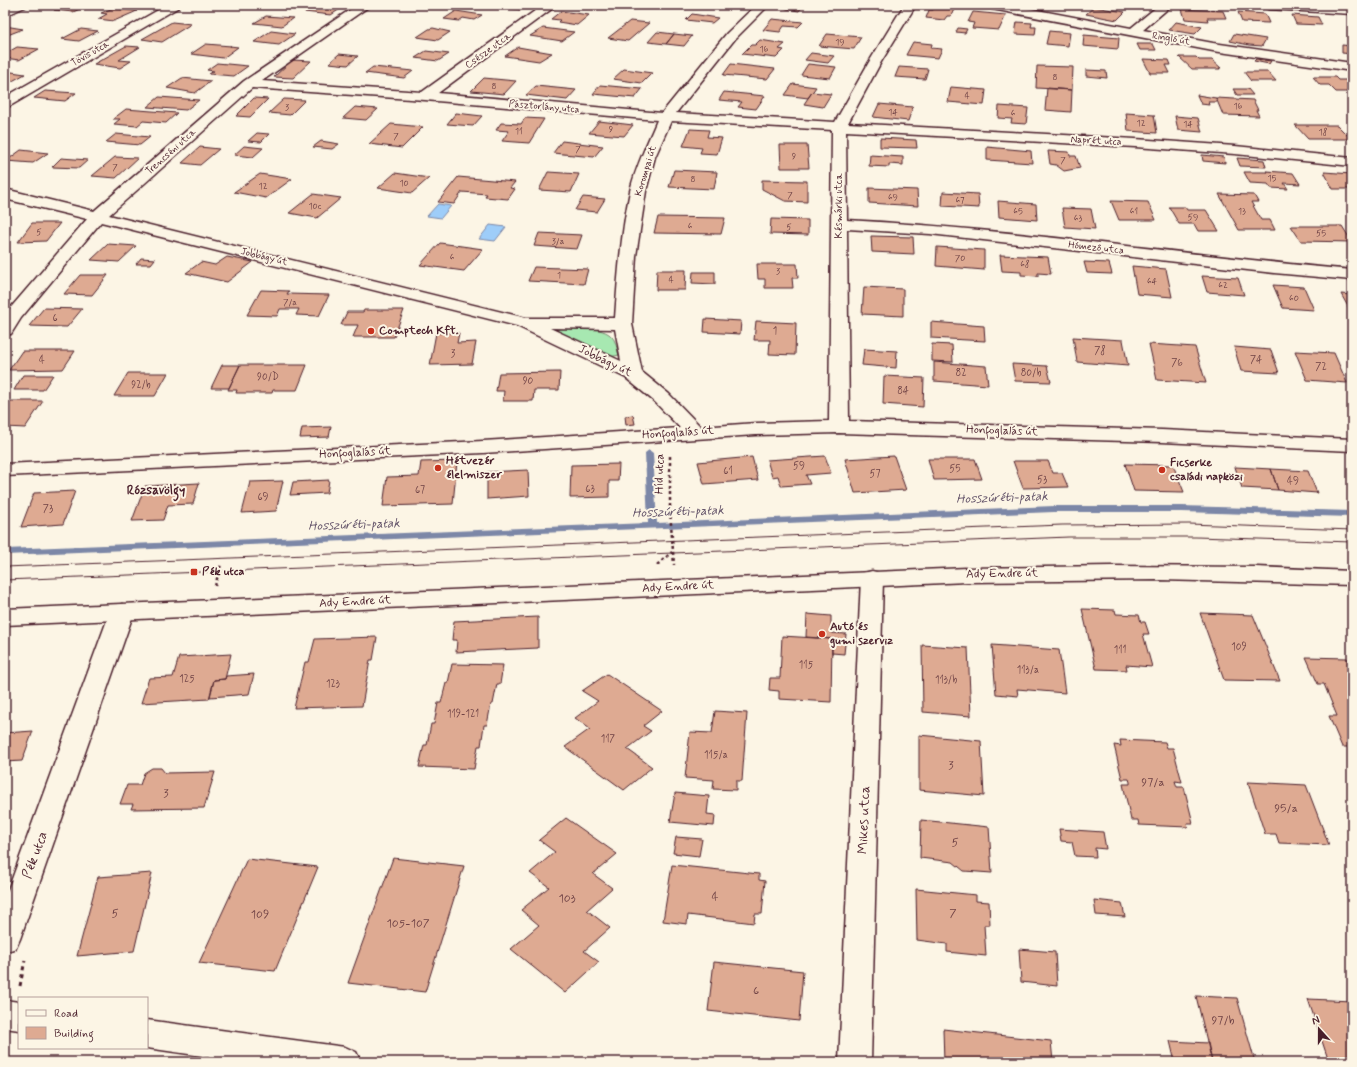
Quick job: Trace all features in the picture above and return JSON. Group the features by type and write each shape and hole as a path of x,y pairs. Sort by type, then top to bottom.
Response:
{"street":[{"path":"5,12 21,5"},
{"name":"Tövis utca","path":"5,103 175,5"},
{"name":"Trencséni utca","path":"8,320 98,216 249,84 365,5"},
{"name":"Csésze utca","path":"425,96 550,5"},
{"name":"Korompai út","path":"634,374 622,324 628,256 638,191 648,157 666,117 731,36 764,5"},
{"name":"Késmárki utca","path":"839,427 839,127 875,62 910,5"},
{"path":"1133,32 1166,5"},
{"path":"1268,5 1352,10"},
{"name":"Ringló út","path":"1000,6 1214,47 1352,67"},
{"name":"Pásztorlány utca","path":"249,84 425,96 666,117 839,127"},
{"name":"Naprét utca","path":"839,127 1142,143 1235,150 1352,162"},
{"name":"Jobbágy út","path":"5,194 523,322 634,374 662,398 695,432"},
{"name":"Hómező utca","path":"839,224 930,229 1274,268 1352,274"},
{"name":"Jobbágy út","path":"523,322 622,324"},
{"name":"Honfoglalás út","path":"5,470 483,448 695,432 839,427 1154,435 1352,445"},
{"name":"Ady Endre út","path":"5,617 872,578 1079,573 1225,574 1352,578"},
{"name":"Mikes utca","path":"855,1062 872,578"},
{"name":"Pék utca","path":"5,939 122,612"},
{"path":"5,1014 18,1016"},
{"path":"148,1034 345,1062"}],"path":[{"name":"Híd utca","path":"668,434 670,450 668,512 677,587"}],"green space":[{"path":"560,327 595,329 608,333 614,341 619,355 610,357 556,332"}],"water":[{"path":"438,204 451,206 441,218 427,216"},
{"path":"490,225 506,227 495,241 479,239"}],"building":[{"path":"64,5 89,5 73,12 54,10"},
{"path":"315,5 343,7 331,15 304,12"},
{"path":"512,5 527,6 521,10 507,8"},
{"path":"582,5 609,5 605,8"},
{"path":"779,5 818,5 802,7 799,11 787,9"},
{"path":"936,5 955,7 951,16 947,16 944,20 926,18 929,10 933,10"},
{"path":"1094,7 1125,12 1117,20 1086,14"},
{"path":"113,8 137,11 114,21 98,19 107,14 101,13"},
{"path":"1182,9 1223,11 1226,18 1207,18 1208,21 1185,19"},
{"path":"456,11 482,15 474,20 463,18 459,21 444,19"},
{"path":"561,11 589,15 577,25 558,22 560,20 551,19"},
{"path":"973,12 1006,15 999,30 972,28 974,23 968,22"},
{"path":"1238,12 1265,14 1269,23 1242,22"},
{"path":"692,14 718,18 712,23 686,20"},
{"path":"1292,15 1318,17 1322,25 1296,24"},
{"path":"266,16 293,18 282,26 254,23"},
{"path":"772,19 803,22 798,27 784,26 780,32 763,30"},
{"path":"630,21 649,23 628,41 608,38"},
{"path":"172,22 191,24 162,42 142,39"},
{"path":"1017,22 1032,23 1031,27 1036,27 1035,35 1015,34"},
{"path":"1176,22 1202,27 1195,34 1169,30"},
{"path":"5,26 23,29 5,36"},
{"path":"433,28 450,32 438,40 417,37 429,29"},
{"path":"543,28 574,32 562,41 530,36"},
{"path":"958,28 967,29 965,33 956,32"},
{"path":"81,29 98,31 79,41 62,39"},
{"path":"271,31 295,34 279,45 254,42"},
{"path":"1049,31 1070,33 1068,46 1046,44"},
{"path":"657,32 674,34 666,44 648,42"},
{"path":"674,34 692,36 684,46 666,44"},
{"path":"827,34 861,37 854,49 819,46"},
{"path":"1234,34 1266,39 1262,46 1249,45 1230,41"},
{"path":"1084,35 1119,38 1118,49 1083,46"},
{"path":"760,40 785,44 779,49 784,50 776,58 742,54 751,45 755,45"},
{"path":"913,42 932,44 931,48 942,49 938,58 906,55"},
{"path":"206,44 238,47 223,58 191,54"},
{"path":"1137,44 1153,44 1156,50 1140,50"},
{"path":"1342,45 1352,46 1352,54 1342,53"},
{"path":"126,46 140,47 119,60 131,61 120,68 94,64"},
{"path":"17,47 39,49 19,60 5,58 5,54"},
{"path":"518,47 552,53 539,61 505,56"},
{"path":"426,51 449,54 438,61 415,58"},
{"path":"811,53 834,56 828,63 805,60"},
{"path":"339,54 358,56 348,65 329,63"},
{"path":"1179,57 1196,57 1199,60 1212,60 1221,68 1192,69"},
{"path":"1143,59 1169,60 1171,65 1166,65 1170,73 1150,73"},
{"path":"1256,59 1271,61 1269,64 1254,61"},
{"path":"292,60 311,61 293,78 274,77"},
{"path":"217,63 248,66 234,76 209,74 214,71 207,70"},
{"path":"731,64 775,69 767,79 723,75"},
{"path":"808,64 836,67 830,78 801,75"},
{"path":"1037,66 1073,67 1072,90 1036,88"},
{"path":"373,67 413,71 404,78 365,73"},
{"path":"899,67 928,69 925,79 895,77"},
{"path":"624,69 652,73 642,83 613,79"},
{"path":"1086,70 1106,71 1107,78 1086,76"},
{"path":"5,71 25,74 5,85"},
{"path":"1244,72 1268,72 1276,81 1251,81"},
{"path":"1313,77 1335,77 1338,80 1352,80 1352,92 1336,92 1329,85 1320,85"},
{"path":"182,78 211,81 195,93 167,88"},
{"path":"484,78 516,81 504,94 471,91"},
{"path":"793,84 816,87 808,98 785,95"},
{"path":"600,85 642,89 635,98 593,94"},
{"path":"536,86 576,90 567,100 526,95"},
{"path":"951,87 986,90 984,105 948,102"},
{"path":"1047,88 1072,90 1071,112 1045,110"},
{"path":"1233,89 1248,89 1253,95 1237,95"},
{"path":"45,91 76,93 65,101 34,98"},
{"path":"724,92 765,96 756,109 738,107 742,102 719,100"},
{"path":"812,92 831,94 823,107 804,104"},
{"path":"1197,95 1216,98 1217,102 1208,102 1209,105 1201,104"},
{"path":"159,97 199,100 186,110 147,107"},
{"path":"254,98 268,99 250,117 236,116"},
{"path":"1216,98 1253,100 1259,116 1223,115"},
{"path":"284,99 305,100 290,115 269,113"},
{"path":"879,104 913,107 908,121 873,117"},
{"path":"999,106 1028,108 1026,124 1011,123 1012,119 998,118"},
{"path":"355,107 378,109 366,120 343,118"},
{"path":"126,109 177,113 166,123 143,121 137,126 114,124 120,119 113,119"},
{"path":"456,113 482,116 473,126 447,124"},
{"path":"1126,113 1154,115 1157,133 1128,131"},
{"path":"1175,116 1198,118 1202,132 1178,130"},
{"path":"525,118 544,119 529,143 502,141 509,131 496,130 501,123 521,124"},
{"path":"599,121 633,125 624,136 589,133"},
{"path":"391,124 423,127 402,148 369,144"},
{"path":"1295,125 1337,125 1351,139 1308,139"},
{"path":"690,129 709,130 707,137 722,138 717,154 700,153 702,148 683,146"},
{"path":"257,133 269,134 261,142 248,141"},
{"path":"116,134 150,137 140,145 106,142"},
{"path":"880,138 916,140 917,148 880,147"},
{"path":"321,141 339,144 332,149 313,147"},
{"path":"562,141 603,146 594,157 553,153"},
{"path":"780,145 807,145 809,168 781,168"},
{"path":"244,146 263,148 253,157 234,155"},
{"path":"200,147 219,149 200,165 182,163"},
{"path":"987,147 1031,151 1032,163 987,160"},
{"path":"21,150 48,153 33,163 6,161"},
{"path":"1048,151 1069,152 1070,156 1076,156 1080,168 1064,171 1056,165 1050,164"},
{"path":"870,155 903,157 903,165 889,164 889,167 869,166"},
{"path":"1202,155 1224,157 1225,163 1203,161"},
{"path":"115,157 138,158 116,178 92,176"},
{"path":"61,158 88,160 79,168 52,167"},
{"path":"1237,158 1264,160 1266,167 1240,166"},
{"path":"674,170 717,172 714,189 669,187"},
{"path":"1266,171 1293,173 1300,184 1284,183 1288,189 1271,188 1268,184 1250,183 1244,172 1268,172"},
{"path":"548,172 579,174 571,192 539,190"},
{"path":"1324,172 1352,174 1352,189 1333,189"},
{"path":"395,173 429,178 412,193 378,188"},
{"path":"260,174 292,179 266,198 234,192"},
{"path":"458,177 515,182 510,188 515,189 508,199 485,197 487,194 462,192 454,204 438,202"},
{"path":"762,180 807,181 807,202 785,201 762,189"},
{"path":"869,188 917,190 918,206 869,203"},
{"path":"943,192 978,194 979,208 942,206"},
{"path":"313,194 341,198 317,218 289,213"},
{"path":"1219,194 1254,195 1258,202 1251,202 1261,220 1270,220 1275,230 1239,230"},
{"path":"583,197 605,199 597,212 575,210"},
{"path":"998,201 1036,204 1037,220 999,217"},
{"path":"1111,201 1148,202 1156,220 1119,220"},
{"path":"1169,207 1185,207 1187,210 1206,210 1219,231 1198,231 1194,224 1179,224"},
{"path":"1062,208 1091,209 1095,229 1065,227"},
{"path":"658,217 725,218 721,234 654,233"},
{"path":"771,219 808,220 808,235 770,234"},
{"path":"32,223 60,223 46,241 18,242"},
{"path":"1291,226 1342,226 1352,242 1301,241"},
{"path":"539,233 582,235 577,249 534,246"},
{"path":"871,236 913,237 914,254 872,252"},
{"path":"440,243 483,249 464,271 420,265"},
{"path":"108,244 136,246 119,262 91,260"},
{"path":"937,247 984,250 984,270 936,266"},
{"path":"1000,255 1048,257 1051,274 1038,273 1038,276 1021,275 1021,272 1002,271"},
{"path":"227,257 253,262 227,282 186,273 201,262 215,265"},
{"path":"141,258 155,259 151,264 136,264"},
{"path":"1084,262 1109,263 1112,274 1087,273"},
{"path":"757,264 797,264 798,278 792,278 793,288 765,288 765,279 758,279"},
{"path":"1132,266 1166,269 1172,297 1137,294"},
{"path":"534,267 588,269 584,284 528,281"},
{"path":"657,270 686,270 685,290 656,290"},
{"path":"693,272 715,272 715,284 692,283"},
{"path":"80,275 108,275 92,295 64,294"},
{"path":"1202,276 1238,278 1244,295 1207,292"},
{"path":"1273,285 1304,287 1314,310 1283,308"},
{"path":"864,287 903,289 903,316 862,314"},
{"path":"261,290 289,291 287,294 329,295 319,316 296,315 299,309 280,309 277,316 247,315"},
{"path":"1341,294 1352,295 1352,314"},
{"path":"44,308 82,309 67,327 29,326"},
{"path":"364,310 404,310 394,337 353,337 358,325 341,325 347,312 363,312"},
{"path":"705,319 741,321 740,334 704,332"},
{"path":"756,321 796,323 795,355 769,354 770,340 754,340"},
{"path":"931,322 984,326 985,341 931,338"},
{"path":"436,333 459,333 457,343 476,342 472,364 430,365"},
{"path":"1073,337 1123,340 1128,366 1077,362"},
{"path":"932,344 952,345 953,362 932,361"},
{"path":"1149,344 1195,347 1206,383 1157,380"},
{"path":"1234,347 1271,350 1279,373 1241,371"},
{"path":"864,349 897,351 896,368 862,365"},
{"path":"22,351 75,351 63,369 9,370"},
{"path":"1295,351 1334,353 1347,383 1307,380"},
{"path":"934,362 986,366 988,385 934,381"},
{"path":"1012,364 1047,366 1051,382 1015,381"},
{"path":"222,365 240,365 229,388 211,388"},
{"path":"240,365 307,365 297,390 273,390 272,393 236,393 237,390 228,390"},
{"path":"560,372 559,390 534,390 533,401 503,401 504,391 496,391 499,373"},
{"path":"128,373 168,373 155,396 114,396"},
{"path":"23,375 53,375 43,390 14,390"},
{"path":"884,376 924,378 923,407 883,404"},
{"path":"5,401 43,401 25,428 5,427"},
{"path":"633,415 635,424 626,425 625,416"},
{"path":"331,427 329,437 300,438 302,428"},
{"path":"825,456 831,473 806,475 810,484 781,486 778,476 772,477 767,460"},
{"path":"894,456 906,490 855,493 845,459"},
{"path":"752,457 758,480 704,484 698,462"},
{"path":"928,459 975,459 982,479 934,480"},
{"path":"457,461 453,504 383,506 387,477 419,476 421,462"},
{"path":"1013,461 1048,461 1053,473 1062,473 1068,487 1023,488"},
{"path":"619,464 618,481 609,481 609,497 570,498 571,465"},
{"path":"1125,464 1173,465 1184,492 1134,491"},
{"path":"1235,467 1271,469 1278,490 1242,488"},
{"path":"1271,469 1308,471 1317,493 1278,490"},
{"path":"528,470 529,496 487,499 487,472"},
{"path":"329,480 327,493 290,495 293,482"},
{"path":"283,481 276,511 242,513 250,482"},
{"path":"199,483 193,504 168,505 163,520 132,521 145,486"},
{"path":"75,491 63,524 21,527 34,493"},
{"path":"1082,609 1115,610 1116,614 1139,615 1141,622 1145,622 1149,634 1143,634 1152,667 1126,665 1127,670 1096,669"},
{"path":"1200,613 1253,615 1280,681 1224,680"},
{"name":"Autó és gumi szerviz","path":"807,614 831,616 831,633 846,634 844,654 832,653 832,639 806,637"},
{"path":"538,617 538,648 456,652 457,640 452,640 454,621"},
{"path":"782,636 832,639 831,702 779,699 779,691 769,690 770,678 780,678"},
{"path":"377,637 373,660 370,660 362,706 294,708 305,662 309,662 315,639"},
{"path":"922,645 968,648 971,716 923,712"},
{"path":"992,645 1059,650 1065,693 1017,689 1018,696 996,694"},
{"path":"231,654 225,679 214,680 209,699 141,703 149,678 173,677 179,657"},
{"path":"1306,657 1347,658 1352,669 1352,747 1342,747 1329,716 1337,716 1324,684 1318,684"},
{"path":"452,664 503,665 500,684 497,684 487,725 484,725 481,746 478,746 474,769 419,767 424,745 427,745 431,724 434,724 438,703 441,703 446,683 448,683"},
{"path":"254,674 249,694 210,697 214,680 225,679 226,676"},
{"path":"607,674 662,711 643,726 651,731 627,749 652,767 624,790 565,747 590,729 575,718 598,701 582,691"},
{"path":"715,711 747,713 742,781 736,781 736,790 713,789 714,780 685,778 690,732 712,733"},
{"path":"33,731 22,761 5,762 5,733"},
{"path":"919,735 981,741 984,796 919,790"},
{"path":"1120,740 1165,742 1167,748 1173,748 1182,782 1175,781 1177,787 1184,787 1193,823 1187,823 1188,827 1139,825 1138,820 1131,820 1123,784 1130,784 1130,782 1129,779 1122,779 1114,745 1121,746"},
{"path":"152,768 161,768 165,773 215,772 204,808 131,809 133,804 120,804 127,785 140,785 144,773"},
{"path":"1248,782 1306,785 1329,845 1279,843 1276,834 1265,834"},
{"path":"675,793 709,796 707,814 715,815 714,826 670,822"},
{"path":"566,818 617,854 593,874 612,888 587,910 610,928 584,951 599,962 565,993 511,949 539,925 521,910 549,887 530,873 555,852 539,840"},
{"path":"921,820 989,827 992,873 964,871 953,862 920,858"},
{"path":"1059,829 1103,832 1106,849 1095,848 1096,857 1075,856 1072,842 1061,841"},
{"path":"676,837 702,839 699,856 673,853"},
{"path":"393,858 464,866 425,992 348,983"},
{"path":"247,859 318,867 275,971 199,963"},
{"path":"672,865 759,874 759,880 765,881 762,914 755,914 754,923 688,915 687,924 663,921"},
{"path":"152,873 134,951 77,956 98,877"},
{"path":"916,889 976,895 976,901 989,902 990,925 984,925 986,956 947,952 947,944 917,940"},
{"path":"1094,900 1122,903 1125,917 1096,915"},
{"path":"1019,949 1055,952 1057,986 1021,982"},
{"path":"714,962 803,971 799,1021 708,1011"},
{"path":"1196,996 1237,998 1255,1062 1212,1062"},
{"path":"1308,999 1352,1001 1352,1062 1329,1062"},
{"path":"943,1029 1051,1041 1053,1062 944,1062"},
{"path":"1170,1041 1208,1043 1212,1062 1175,1062"}],"waterway":[{"path":"649,453 653,525"},
{"name":"Hosszúréti-patak","path":"5,552 1054,509 1182,509 1352,514"}],"tram line":[{"path":"5,567 1062,525 1189,524 1352,530"},
{"path":"5,580 1069,537 1196,537 1352,542"}],"place":[{"name":"Comptech Kft.","path":"371,331"},
{"name":"Hétvezér élelmiszer","path":"438,468"},
{"name":"Ficserke családi napközi","path":"1162,470"},
{"name":"Pék utca","path":"194,572"},
{"name":"Autó és gumi szerviz","path":"822,634"}],"district":[{"name":"Rózsavölgy","path":"156,490"}]}
